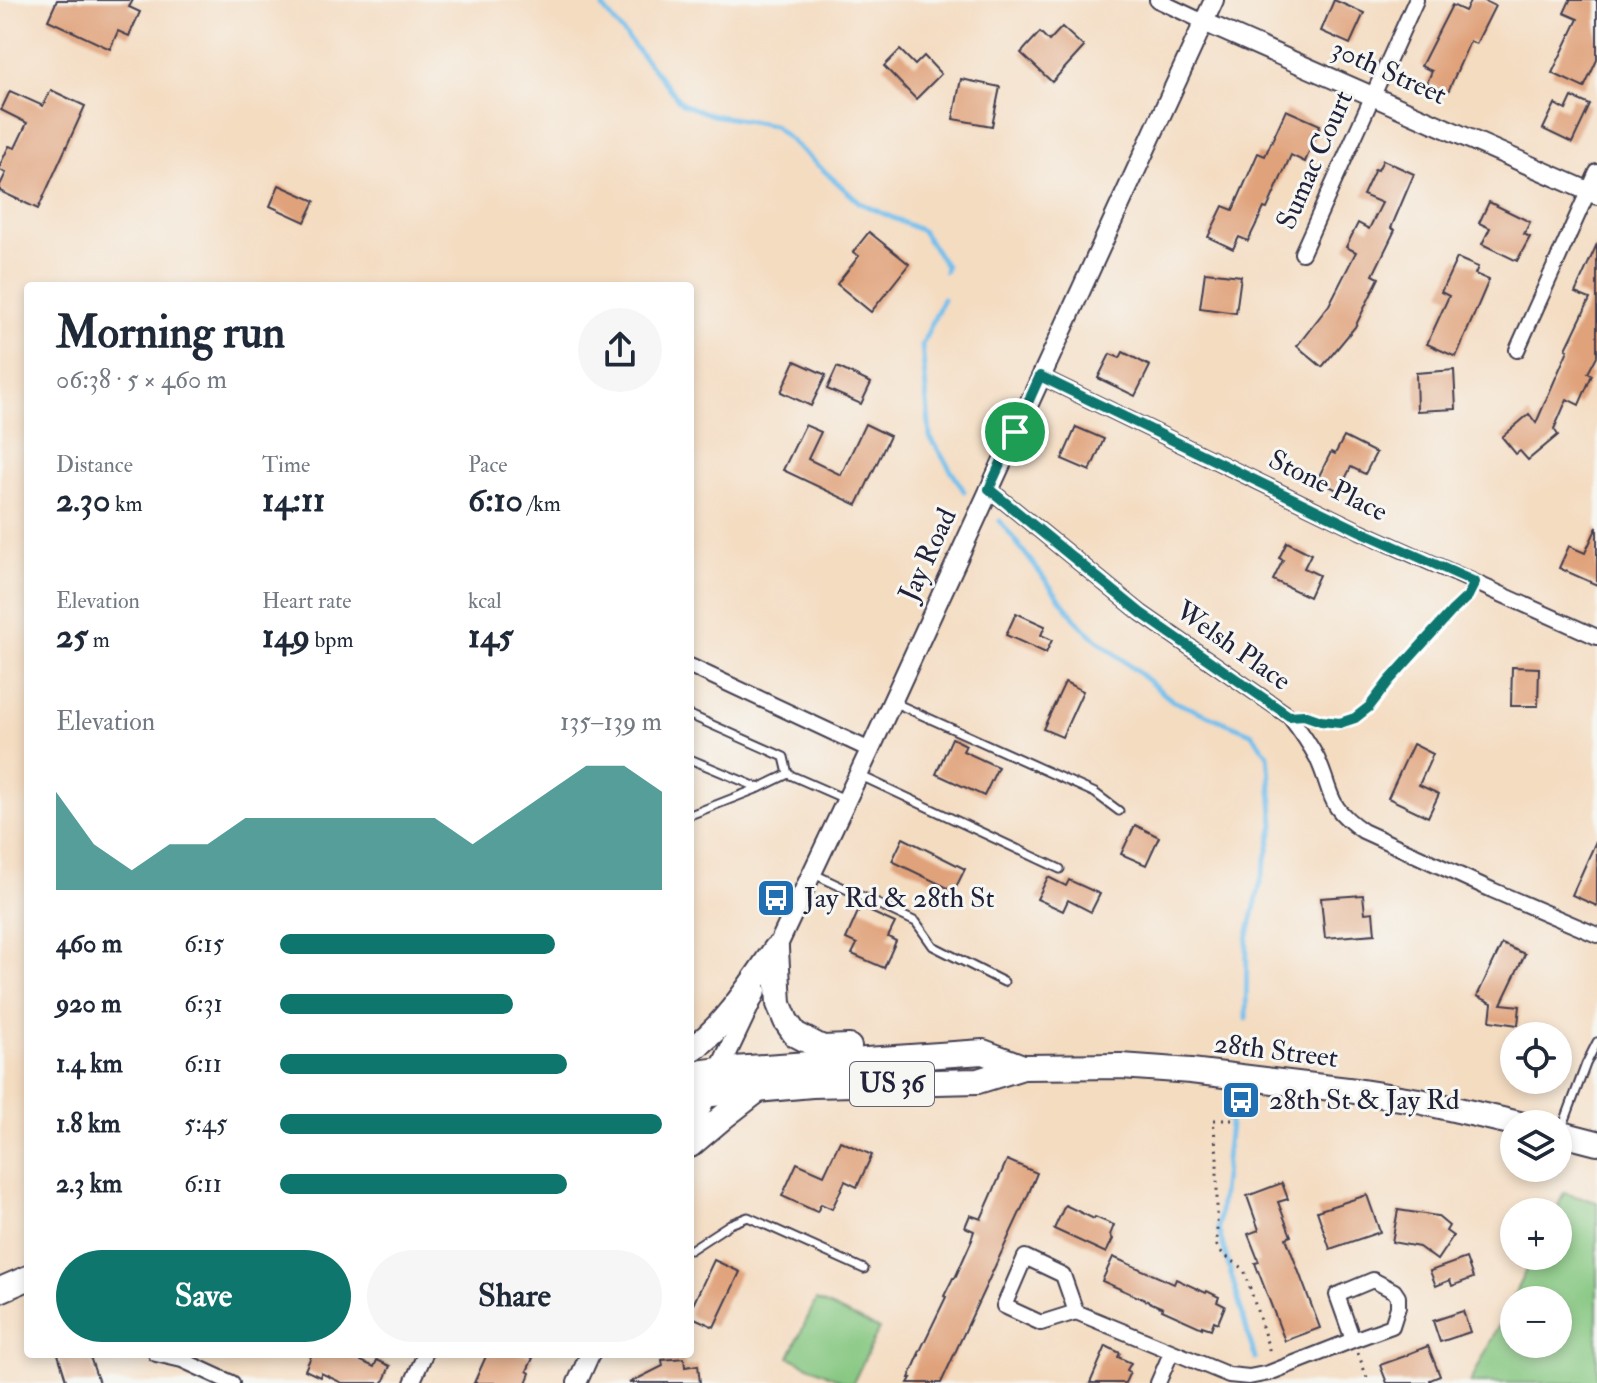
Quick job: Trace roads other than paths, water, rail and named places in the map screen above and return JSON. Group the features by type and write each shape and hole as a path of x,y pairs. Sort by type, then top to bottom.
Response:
{"highway":[{"path":"694,1048 721,1022 776,949"},
{"path":"776,949 779,1004 795,1034 805,1040 822,1048 945,1043 983,1052"},
{"name":"28th Street","path":"719,1070 983,1052 1023,1067"},
{"name":"28th Street","path":"699,1095 812,1085 978,1081 1023,1067 1121,1066 1356,1091 1419,1101 1500,1120"},
{"name":"US 36","path":"694,1073 719,1070"},
{"path":"694,1142 759,1089"},
{"path":"1572,1136 1597,1143"},
{"path":"0,1290 24,1280"}],"street":[{"name":"30th Street","path":"1157,0 1593,193"},
{"name":"Jay Road","path":"694,1116 699,1095 719,1070 859,775 1214,0"},
{"name":"Sumac Court","path":"1302,253 1416,0"},
{"path":"1517,350 1593,193 1597,172"},
{"name":"Stone Place","path":"1040,376 1360,531 1597,637"},
{"name":"Welsh Place","path":"989,489 1141,613 1289,716 1317,759 1332,803 1345,818 1363,831 1406,851 1597,935"},
{"path":"694,668 870,750"},
{"path":"1076,1312 1063,1275 1025,1257 1004,1306 1041,1323 1076,1312 1229,1375 1249,1377 1265,1374 1392,1326 1398,1307 1398,1297 1394,1291 1373,1280 1337,1295 1353,1340"},
{"path":"1158,1383 1171,1353"},
{"path":"173,1358 232,1383"},
{"path":"412,1383 423,1358"},
{"path":"577,1383 588,1358"}],"lane":[{"path":"1289,716 1304,715 1340,723 1355,718 1369,707 1468,596 1475,582"},
{"path":"893,702 1095,793 1119,811"},
{"path":"694,717 784,757 788,774"},
{"path":"694,761 759,788"},
{"path":"694,813 788,774 847,800"},
{"path":"859,775 1060,869"},
{"path":"812,873 916,922 933,946 1004,982"},
{"path":"1568,1110 1597,1042"},
{"path":"694,1247 730,1224 748,1217 864,1269"}],"waterway":[{"path":"604,0 603,8 682,104 712,115 773,125 860,203 922,231 946,266 945,271"},
{"path":"943,299 922,345 930,437 964,491"},
{"path":"1000,521 1081,626 1173,701 1251,733 1268,755 1274,825 1247,940 1246,1019"},
{"path":"1231,1116 1218,1228 1255,1358"}],"place":[{"name":"Jay Rd & 28th St","path":"776,898"},
{"name":"28th St & Jay Rd","path":"1241,1100"}]}
